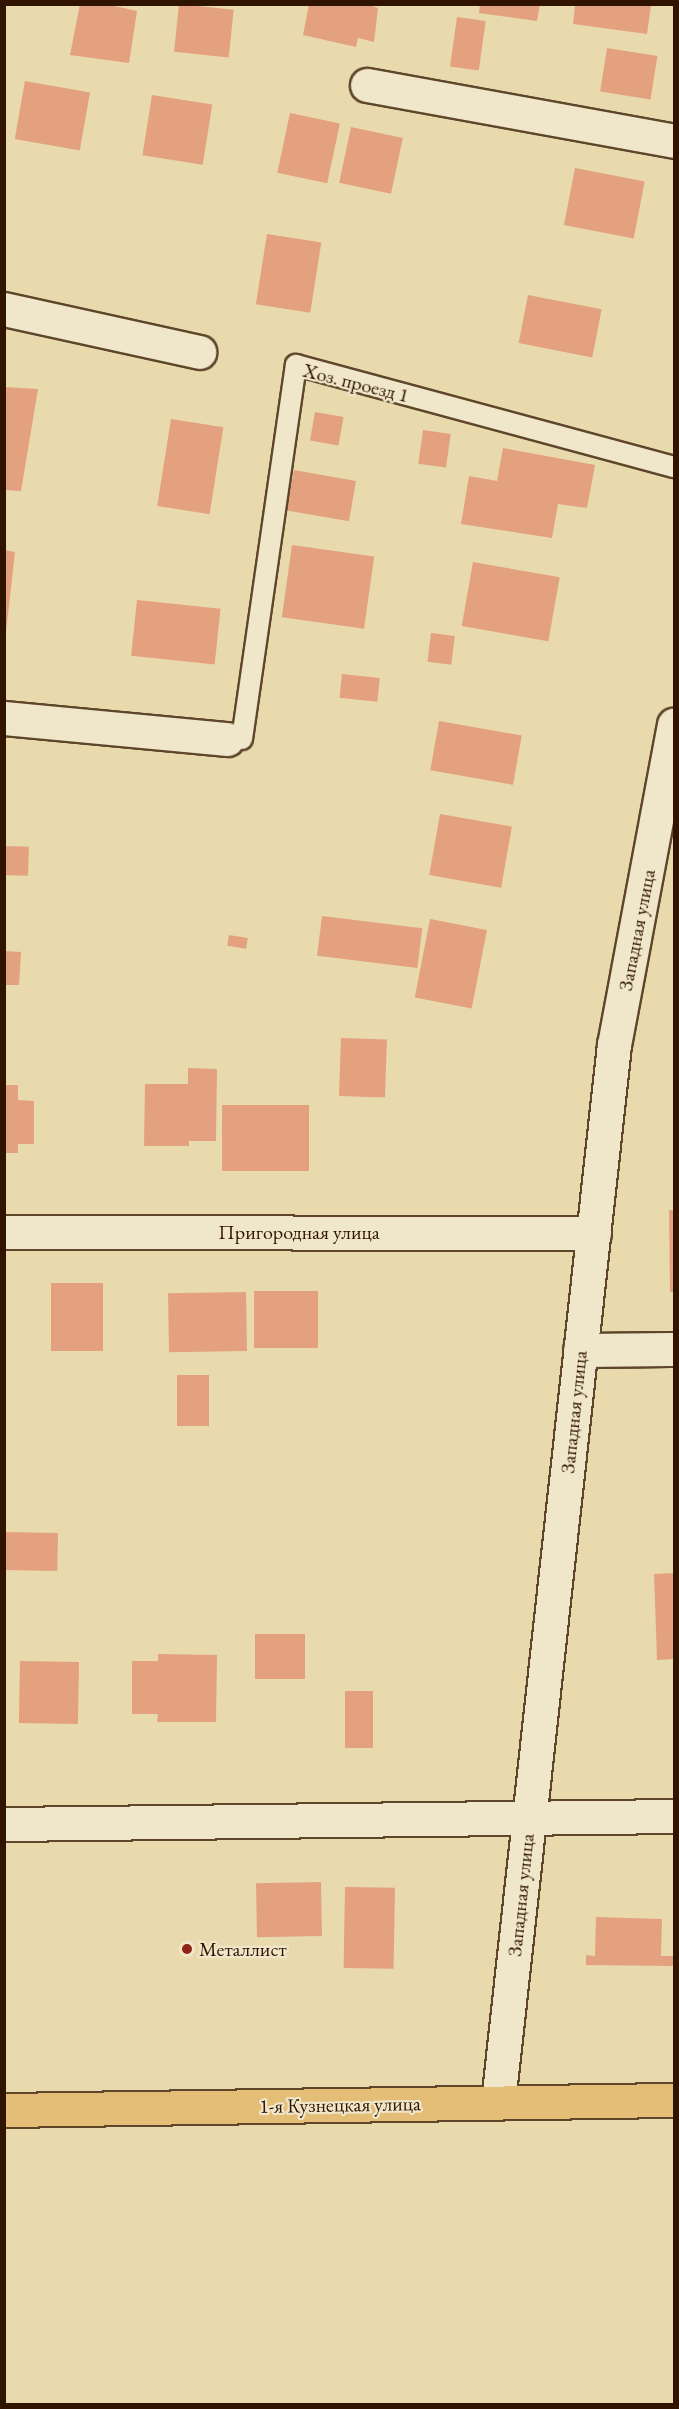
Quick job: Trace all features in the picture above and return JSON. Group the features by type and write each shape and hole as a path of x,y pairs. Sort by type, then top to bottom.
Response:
{"main road":[{"name":"1-я Кузнецкая улица","path":"4,2110 675,2100"}],"street":[{"path":"367,85 675,141"},
{"path":"4,309 199,352"},
{"path":"4,718 235,739"},
{"name":"Западная улица","path":"498,2102 614,1045 675,725"},
{"name":"Пригородная улица","path":"4,1232 594,1233"},
{"path":"580,1350 675,1349"},
{"path":"4,1824 675,1816"}],"lane":[{"name":"Хоз. проезд 1","path":"235,739 296,365 675,467"}],"building":[{"path":"80,4 105,4 137,11 129,63 70,55"},
{"path":"179,4 234,10 229,57 174,52"},
{"path":"309,4 366,4 378,8 374,42 358,38 356,47 303,35"},
{"path":"480,4 540,4 537,21 479,13"},
{"path":"575,5 651,5 647,34 573,24"},
{"path":"457,17 486,21 479,71 450,67"},
{"path":"607,48 657,56 650,99 600,91"},
{"path":"25,81 90,92 80,151 15,139"},
{"path":"152,95 212,105 203,165 142,155"},
{"path":"290,113 340,124 327,183 277,173"},
{"path":"351,127 403,138 391,194 339,183"},
{"path":"575,168 645,182 634,238 564,225"},
{"path":"267,234 321,243 310,313 256,304"},
{"path":"528,295 602,309 592,357 519,343"},
{"path":"4,387 38,389 21,491 4,490"},
{"path":"315,412 344,417 339,446 310,441"},
{"path":"171,419 223,427 210,514 157,506"},
{"path":"423,430 451,434 446,468 418,464"},
{"path":"503,448 595,465 587,508 558,504 552,538 461,524 469,476 497,481"},
{"path":"294,470 356,481 349,521 287,510"},
{"path":"292,545 374,557 364,629 282,617"},
{"path":"4,550 15,552 6,632 4,632"},
{"path":"473,562 560,577 548,641 462,626"},
{"path":"137,600 221,609 215,664 131,656"},
{"path":"431,633 455,636 451,665 427,662"},
{"path":"342,674 380,678 377,702 339,698"},
{"path":"439,721 522,736 513,785 430,770"},
{"path":"440,814 512,827 501,888 429,875"},
{"path":"4,846 29,847 28,876 4,875"},
{"path":"322,916 422,928 417,968 317,956"},
{"path":"430,919 487,930 472,1009 415,998"},
{"path":"229,935 248,938 246,949 227,946"},
{"path":"4,951 21,952 19,985 4,985"},
{"path":"341,1038 387,1040 385,1098 339,1096"},
{"path":"188,1068 217,1069 216,1141 189,1141 189,1146 144,1146 145,1084 188,1084"},
{"path":"4,1085 18,1085 18,1100 34,1101 34,1144 18,1144 18,1153 4,1153"},
{"path":"222,1105 309,1105 309,1171 222,1171"},
{"path":"669,1210 674,1210 674,1292 670,1292"},
{"path":"51,1283 103,1283 103,1351 51,1351"},
{"path":"254,1291 318,1291 318,1348 254,1348"},
{"path":"246,1292 247,1351 169,1352 168,1293"},
{"path":"177,1375 209,1375 209,1426 177,1426"},
{"path":"4,1532 58,1533 57,1571 4,1570"},
{"path":"674,1573 674,1659 657,1660 654,1574"},
{"path":"255,1634 305,1634 305,1679 255,1679"},
{"path":"158,1654 217,1655 216,1722 157,1722 158,1714 132,1714 132,1661 158,1661"},
{"path":"20,1661 79,1662 78,1724 19,1723"},
{"path":"345,1691 373,1691 373,1748 345,1748"},
{"path":"321,1882 322,1936 257,1937 256,1883"},
{"path":"345,1887 395,1888 394,1969 344,1968"},
{"path":"596,1917 662,1919 661,1956 673,1956 673,1966 586,1965 586,1955 595,1956"}],"place":[{"name":"Металлист","path":"187,1949"}]}
